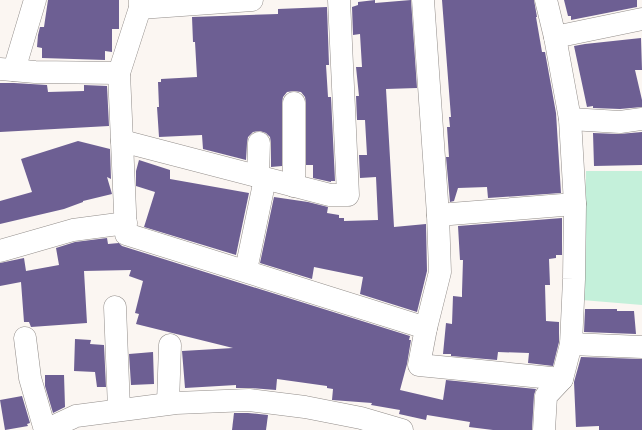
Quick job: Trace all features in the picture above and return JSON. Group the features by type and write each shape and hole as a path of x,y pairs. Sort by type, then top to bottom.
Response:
{"street":[{"path":"35,0 7,70 35,72 120,73"},
{"path":"252,0 140,4 120,73 126,234 246,270 426,328"},
{"path":"122,141 330,195 348,195 339,0"},
{"path":"423,0 438,215 440,272 426,328 419,365 562,379"},
{"path":"544,430 546,396 562,379 571,344 575,204 570,119 555,37 546,0"},
{"path":"555,37 642,19"},
{"path":"294,103 294,186"},
{"path":"570,119 620,122 642,119"},
{"path":"246,270 262,178 259,143"},
{"path":"438,215 575,204"},
{"path":"0,251 73,230 126,223"},
{"path":"115,306 119,409"},
{"path":"25,338 30,378 46,430 76,416 119,409 168,403 248,400 305,407 339,422 402,430"},
{"path":"168,403 170,344"},
{"path":"571,344 642,347"}],"green space":[{"path":"586,171 642,171 642,305 582,300"}],"building":[{"path":"48,0 119,0 119,29 112,29 112,52 105,51 105,60 42,58 42,48 37,47 38,35 40,27 44,27"},
{"path":"375,0 375,3 411,0 417,88 386,89 394,227 426,224 427,271 417,312 360,294 363,277 314,267 312,279 260,263 274,197 308,202 328,207 327,213 339,215 339,218 344,218 344,221 378,220 376,177 360,178 359,155 367,155 365,120 357,120 356,96 359,96 356,67 362,67 360,34 353,35 352,7 358,5 358,2"},
{"path":"442,0 534,0 542,52 545,52 556,113 561,193 488,198 487,187 458,188 454,201 450,202 446,157 449,157 447,127 450,127 449,117 451,117"},
{"path":"564,0 637,0 637,7 571,20 571,16 568,16"},
{"path":"327,7 329,65 326,65 328,97 331,97 335,181 331,182 313,178 313,165 306,165 306,103 305,97 301,92 287,92 283,97 282,166 271,167 270,137 266,133 260,131 253,132 248,137 246,160 203,149 202,135 159,137 157,107 159,107 158,82 161,82 161,79 197,77 192,17 278,14 278,9"},
{"path":"641,38 642,70 635,70 642,100 642,107 620,109 593,108 593,106 587,107 574,46"},
{"path":"0,83 47,85 48,92 84,91 84,85 107,86 109,126 0,132"},
{"path":"642,132 642,165 594,166 593,133 619,134"},
{"path":"78,141 110,149 111,179 107,177 112,194 83,201 64,209 0,224 0,201 32,192 21,159"},
{"path":"139,160 170,170 170,179 249,193 236,255 144,227 155,192 136,186 136,171"},
{"path":"562,218 562,255 556,255 556,258 549,259 550,285 545,285 546,321 559,322 559,342 553,366 528,363 529,353 498,352 497,360 443,354 446,323 452,324 453,296 462,297 463,260 460,260 458,226"},
{"path":"107,238 108,244 119,243 122,246 410,336 409,340 411,340 407,364 400,390 443,400 446,380 536,389 534,395 532,430 493,430 469,427 470,422 427,415 426,420 399,414 400,410 371,405 372,403 332,400 333,389 327,388 327,386 277,379 276,390 236,388 236,385 185,388 182,351 233,348 136,324 139,314 135,313 143,281 129,276 131,270 84,271 87,323 31,327 29,322 24,322 21,282 0,286 0,263 24,258 26,271 59,265 56,248 75,242"},
{"path":"585,309 617,309 617,311 634,311 636,334 584,332"},
{"path":"75,339 91,340 90,344 104,345 106,387 97,387 95,372 74,371"},
{"path":"153,352 154,384 131,385 129,354"},
{"path":"581,357 642,359 642,430 599,430 599,426 576,427 574,382"},
{"path":"45,375 64,375 65,407 53,413 45,386"},
{"path":"22,396 30,423 27,424 28,426 5,430 0,400"},
{"path":"234,413 268,415 266,430 232,430"}]}
